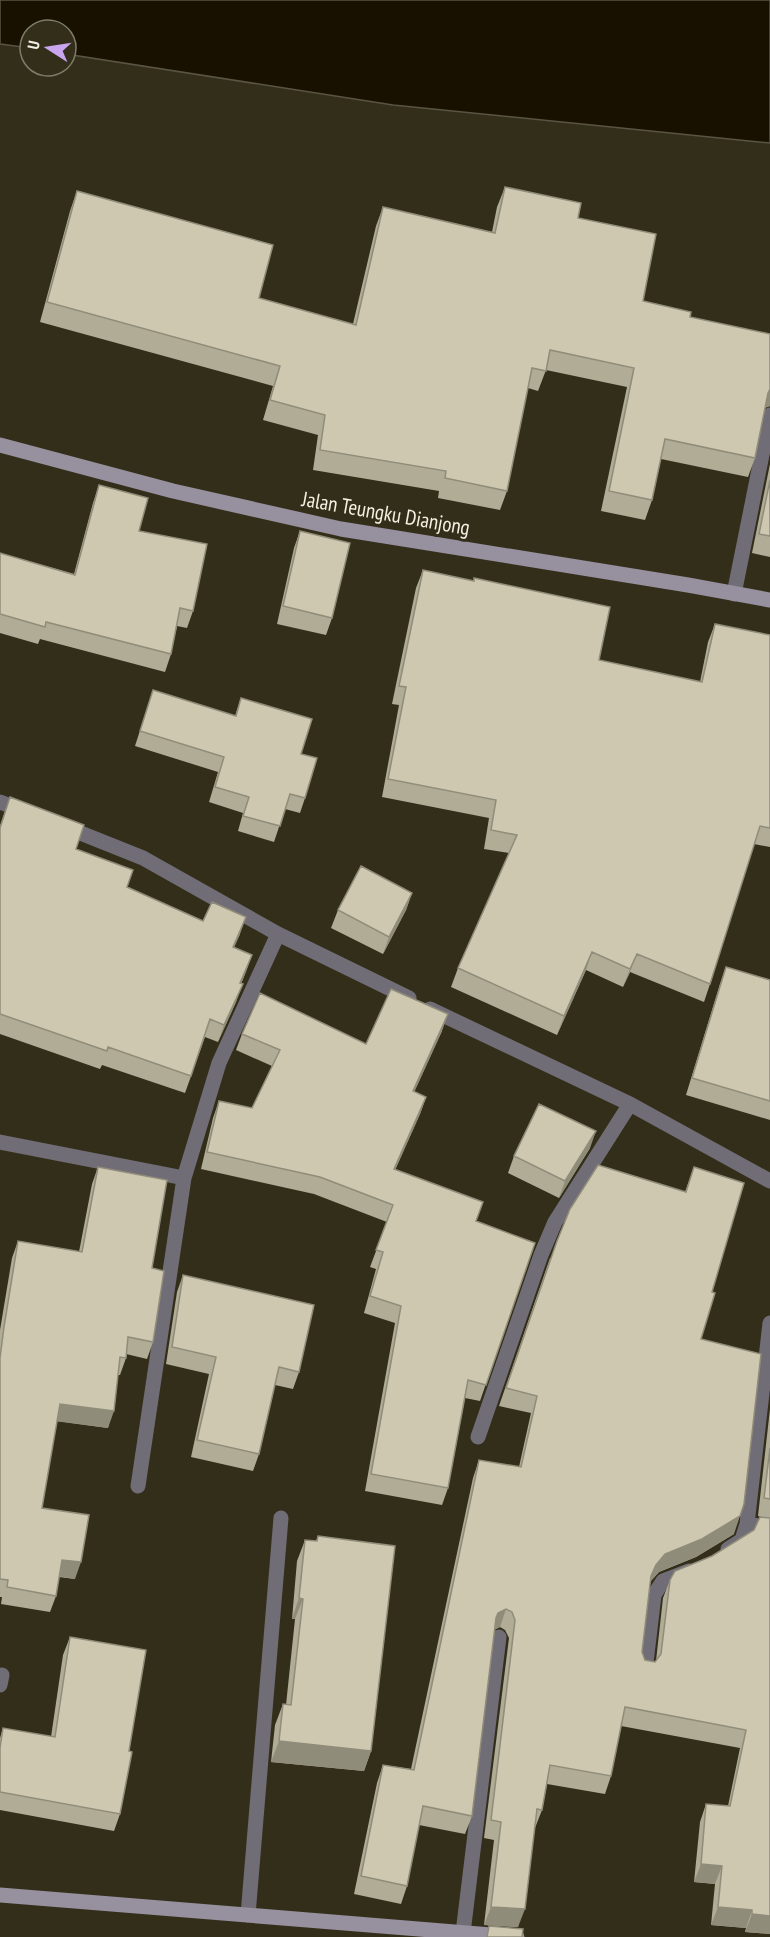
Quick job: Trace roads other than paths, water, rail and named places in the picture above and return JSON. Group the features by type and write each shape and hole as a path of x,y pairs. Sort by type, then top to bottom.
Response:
{"street":[{"path":"734,594 770,416"},
{"name":"Jalan Teungku Dianjong","path":"0,445 173,491 341,529 770,600"},
{"path":"0,802 143,858 278,934 505,1046 630,1104 770,1181"},
{"path":"138,1486 184,1178 219,1063 278,934"},
{"path":"478,1437 541,1255 555,1222 630,1104"},
{"path":"0,1142 184,1178"},
{"path":"717,1556 742,1540 747,1524 770,1323"},
{"path":"248,1915 281,1518"},
{"path":"747,1524 770,1528"},
{"path":"645,1671 654,1595 658,1587 663,1581 700,1566"},
{"path":"463,1933 499,1637"},
{"path":"0,1895 248,1915 387,1931 517,1937"}]}
